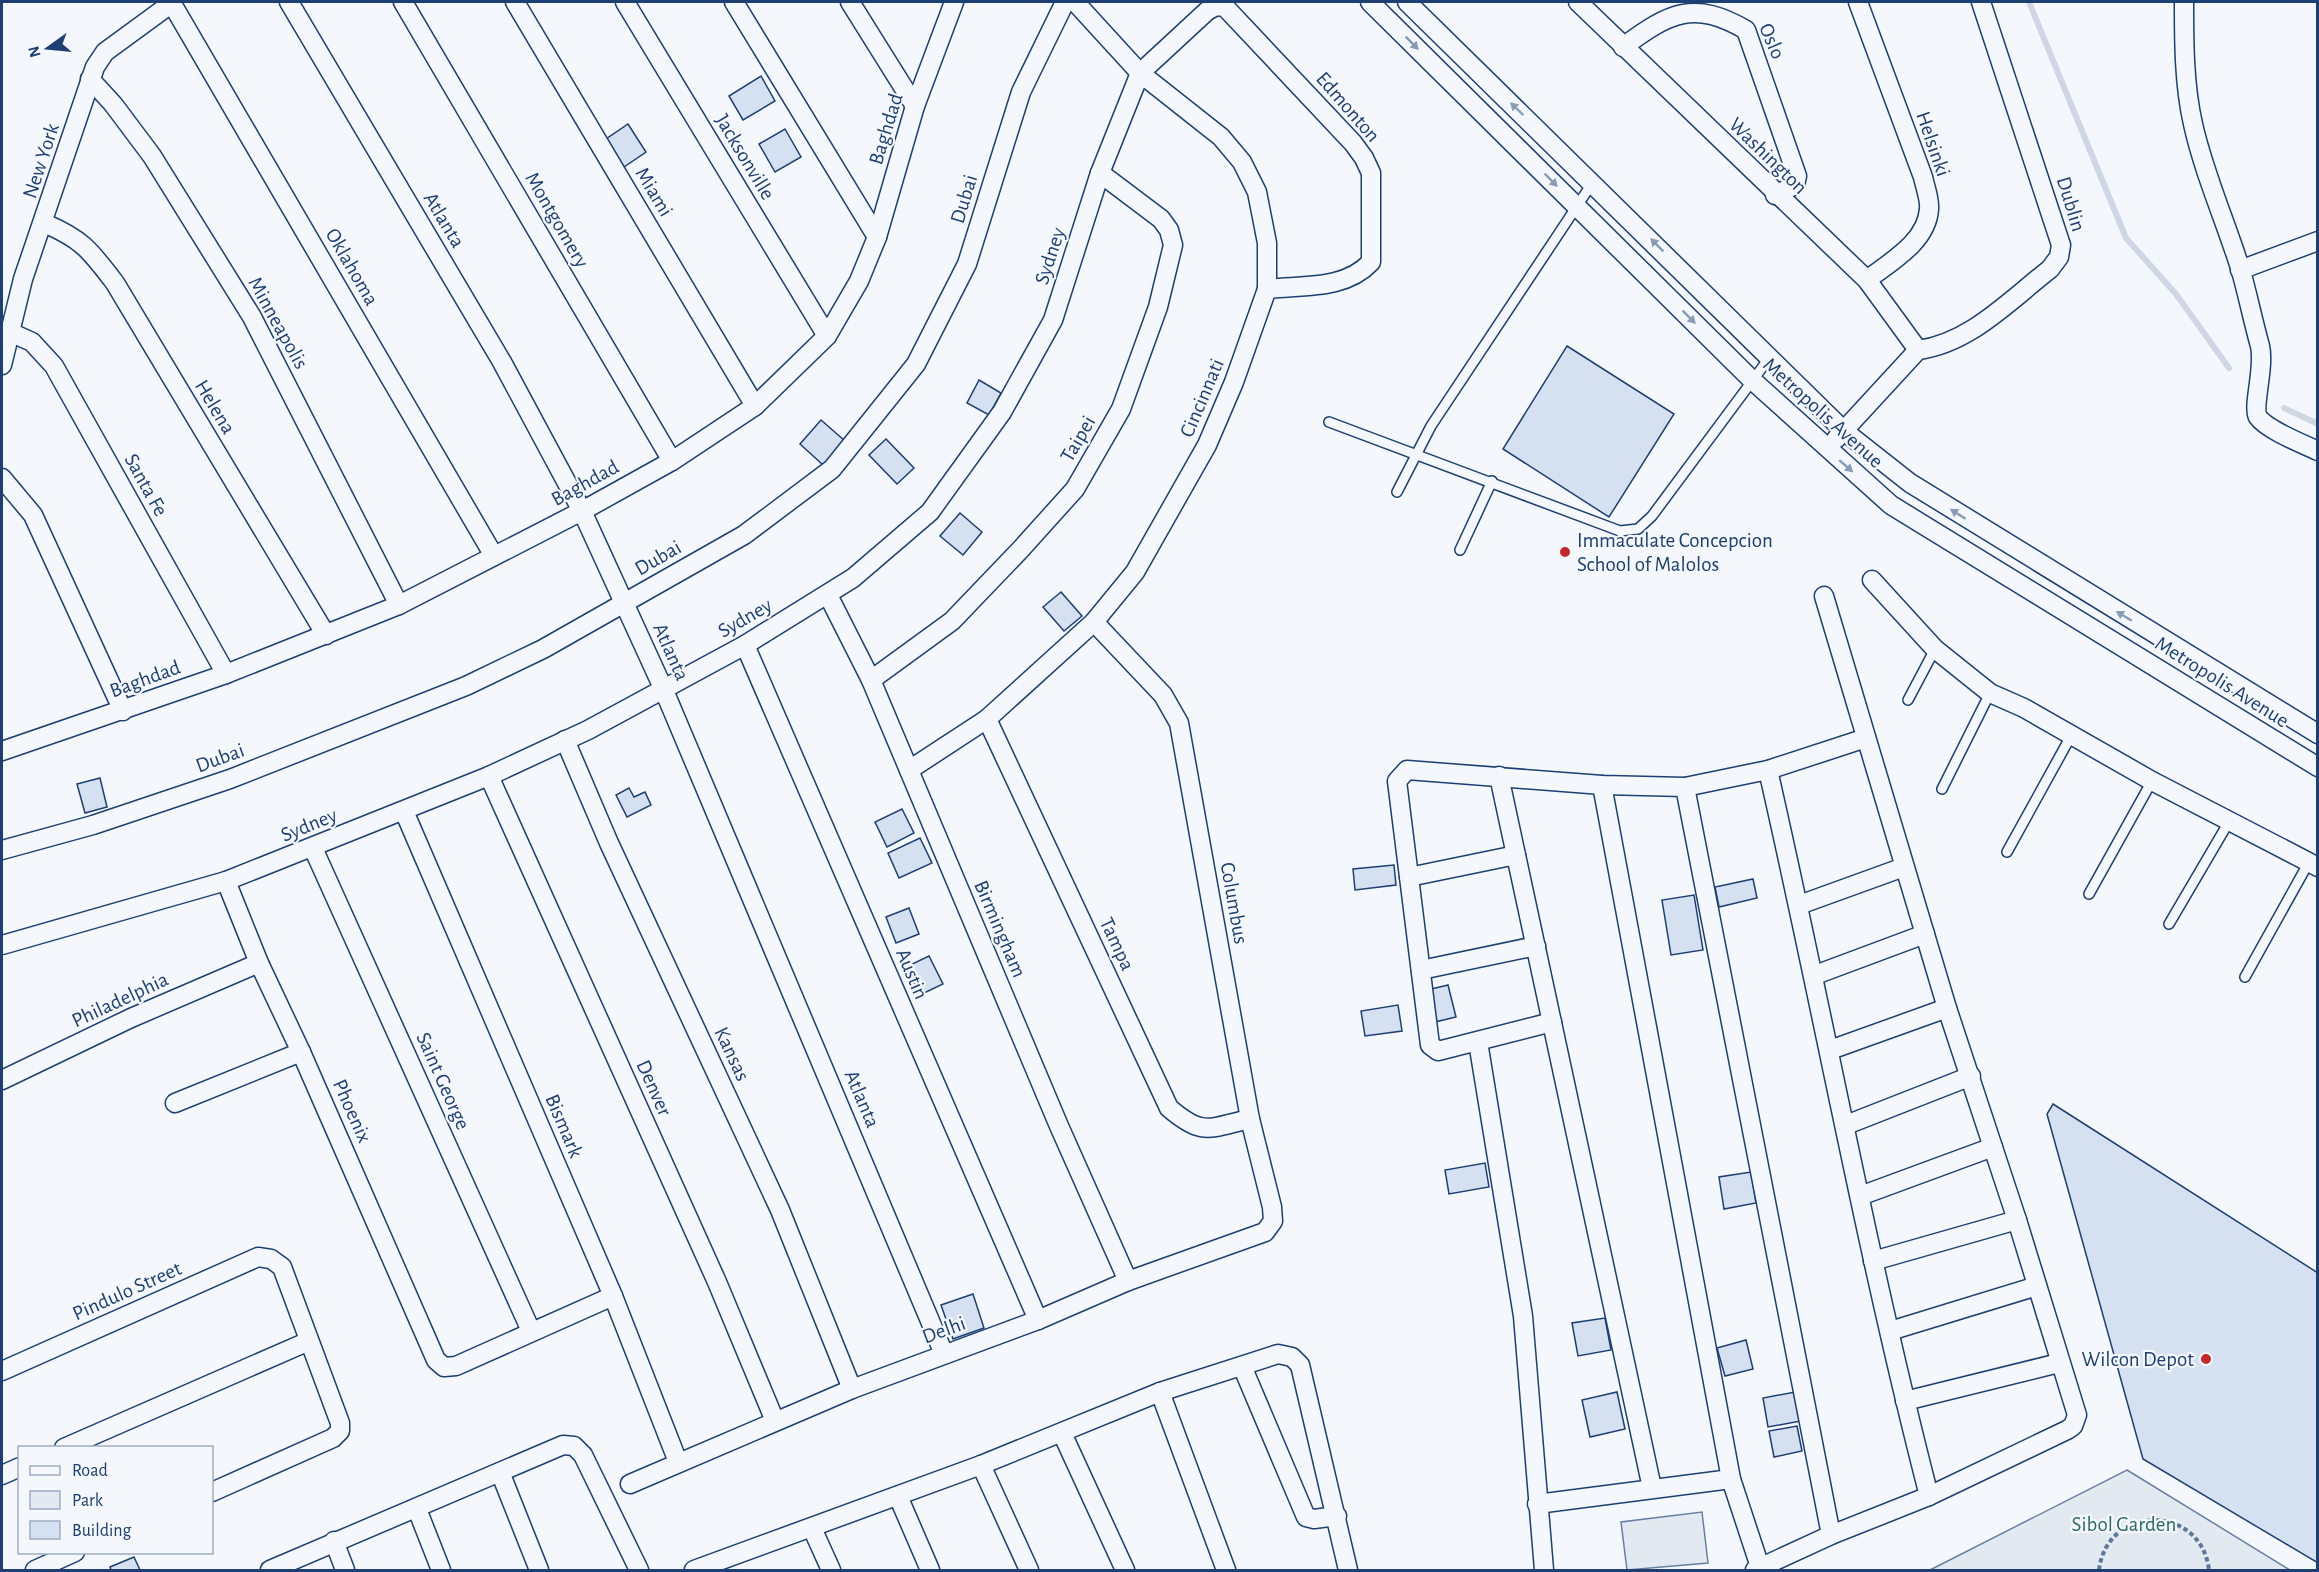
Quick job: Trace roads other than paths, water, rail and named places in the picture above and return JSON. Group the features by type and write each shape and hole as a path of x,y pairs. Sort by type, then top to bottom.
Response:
{"street":[{"name":"New York","path":"2,365 12,333 23,279 44,223 90,79 105,52 172,2"},
{"name":"Oklahoma","path":"172,2 494,556"},
{"name":"Atlanta","path":"289,2 502,362 582,511 663,688 944,1354"},
{"name":"Montgomery","path":"403,2 672,461"},
{"name":"Miami","path":"515,2 755,406"},
{"name":"Jacksonville","path":"625,2 827,336"},
{"path":"734,2 877,237"},
{"path":"850,2 915,106"},
{"name":"Baghdad","path":"2,751 226,674 399,605 582,511 672,461 755,406 827,336 859,281 877,237 915,106 954,2"},
{"name":"Dubai","path":"2,850 93,825 230,779 456,690 543,649 744,535 832,469 916,364 967,264 1021,92 1065,2"},
{"name":"Cincinnati","path":"909,770 987,719 1094,622 1135,572 1208,445 1234,382 1267,289 1267,243 1257,192 1242,162 1221,137 1140,73 1075,2"},
{"name":"Metropolis Avenue","path":"1371,2 1752,380 1826,449 1891,505 2318,767"},
{"name":"Metropolis Avenue","path":"1407,2 1593,182 1844,431 1919,489 2318,734"},
{"name":"Washington","path":"1578,2 1775,195 1867,280 1918,350"},
{"name":"Oslo","path":"1623,47 1672,11 1690,2 1703,2 1718,8 1741,25 1746,30 1797,176 1795,185 1775,195"},
{"name":"Helsinki","path":"1858,2 1923,177 1929,207 1927,222 1917,240 1867,280"},
{"name":"Dublin","path":"1918,350 1944,346 1965,335 2050,269 2059,257 2061,245 1981,2"},
{"path":"2184,2 2184,40 2192,123 2223,224 2240,270 2262,354 2262,375 2255,409 2259,419 2318,451"},
{"name":"Sydney","path":"2,945 226,881 489,776 565,740 745,645 853,578 930,512 1002,412 1053,320 1100,173 1140,73 1207,11 1216,6 1225,7"},
{"name":"Edmonton","path":"1225,7 1353,143 1371,173 1371,262 1359,274 1345,281 1267,289"},
{"name":"Minneapolis","path":"90,79 113,104 152,156 252,317 399,605"},
{"name":"Taipei","path":"871,680 952,621 1021,549 1075,489 1121,409 1158,307 1173,245 1169,230 1161,219 1100,173"},
{"name":"Helena","path":"44,223 70,234 89,248 115,283 326,635"},
{"path":"2240,270 2318,241"},
{"name":"Santa Fe","path":"12,333 32,342 54,366 226,674"},
{"path":"1826,449 1918,350"},
{"path":"2,478 33,515 123,711"},
{"path":"1872,580 1935,649 1990,693 2024,708 2152,781 2231,819 2313,864"},
{"name":"Birmingham","path":"828,595 871,680 1059,1126 1128,1281"},
{"path":"1602,785 1731,1479 1758,1569 1831,1535 1929,1496 2073,1426 2077,1415 2059,1363 2017,1220 1947,1008 1824,596"},
{"name":"Columbus","path":"1094,622 1163,695 1179,723 1250,1119 1272,1207 1273,1221"},
{"name":"Austin","path":"745,645 1038,1320"},
{"name":"Tampa","path":"987,719 1169,1108 1185,1122 1201,1129 1250,1119"},
{"path":"1552,1022 1438,1051 1430,1045 1397,781 1400,774 1407,770 1602,785 1684,787 1768,770 1866,738"},
{"name":"Kansas","path":"565,740 614,854 780,1210 852,1389"},
{"path":"1768,770 1815,975 1873,1261 1929,1496"},
{"name":"Denver","path":"489,776 717,1282 775,1421"},
{"path":"1499,776 1652,1488"},
{"path":"1684,787 1831,1535"},
{"name":"Bismark","path":"404,811 613,1296 678,1462"},
{"name":"Saint George","path":"313,848 531,1331"},
{"path":"1409,877 1516,855"},
{"path":"1799,905 1904,867"},
{"name":"Phoenix","path":"226,881 259,963 301,1052 436,1360 444,1367 456,1366 531,1331"},
{"path":"1815,975 1925,934"},
{"path":"1421,970 1536,946"},
{"name":"Philadelphia","path":"2,1080 131,1018 259,963"},
{"path":"1830,1050 1947,1008"},
{"path":"1478,1042 1523,1316 1537,1504 1545,1570"},
{"path":"176,1103 301,1052"},
{"path":"1846,1125 1971,1076"},
{"path":"1860,1196 1993,1147"},
{"path":"1873,1261 2017,1220"},
{"name":"Delhi","path":"630,1484 852,1389 1038,1320 1128,1281 1265,1232 1273,1221"},
{"name":"Pindulo Street","path":"2,1371 258,1257 271,1259 282,1267 309,1341"},
{"path":"1890,1331 2037,1286"},
{"path":"531,1331 613,1296"},
{"path":"69,1446 309,1341 340,1423 340,1431 333,1438 213,1492"},
{"path":"694,1570 728,1564 812,1528 981,1465 1160,1392 1278,1354 1292,1357 1300,1365 1348,1570"},
{"path":"1905,1401 2059,1363"},
{"path":"1242,1366 1306,1517 1314,1519 1337,1516"},
{"path":"1160,1392 1226,1570"},
{"path":"1062,1433 1125,1570"},
{"path":"270,1570 563,1445 574,1446 583,1455 639,1570"},
{"path":"981,1465 1029,1570"},
{"path":"2,1475 18,1468"},
{"path":"500,1472 540,1570"},
{"path":"1537,1504 1731,1479"},
{"path":"898,1496 930,1570"},
{"path":"417,1509 441,1570"},
{"path":"812,1528 831,1570"},
{"path":"334,1541 345,1570"},
{"path":"34,1570 70,1554"}],"lane":[{"path":"1397,492 1431,426 1593,182"},
{"path":"1329,422 1620,531 1638,529 1652,516 1770,357"},
{"path":"1460,550 1492,482"},
{"path":"1908,700 1935,649"},
{"path":"1942,789 1990,693"},
{"path":"2007,852 2071,736"},
{"path":"2089,894 2152,781"},
{"path":"2169,924 2231,819"},
{"path":"2245,977 2313,864"}],"waterway":[{"path":"2029,2 2126,238 2176,294 2229,368"},
{"path":"2284,408 2318,424"}],"place":[{"name":"Immaculate Concepcion School of Malolos","path":"1565,552"},
{"name":"Wilcon Depot","path":"2206,1359"}],"park label":[{"name":"Sibol Garden","path":"2124,1524"}]}
